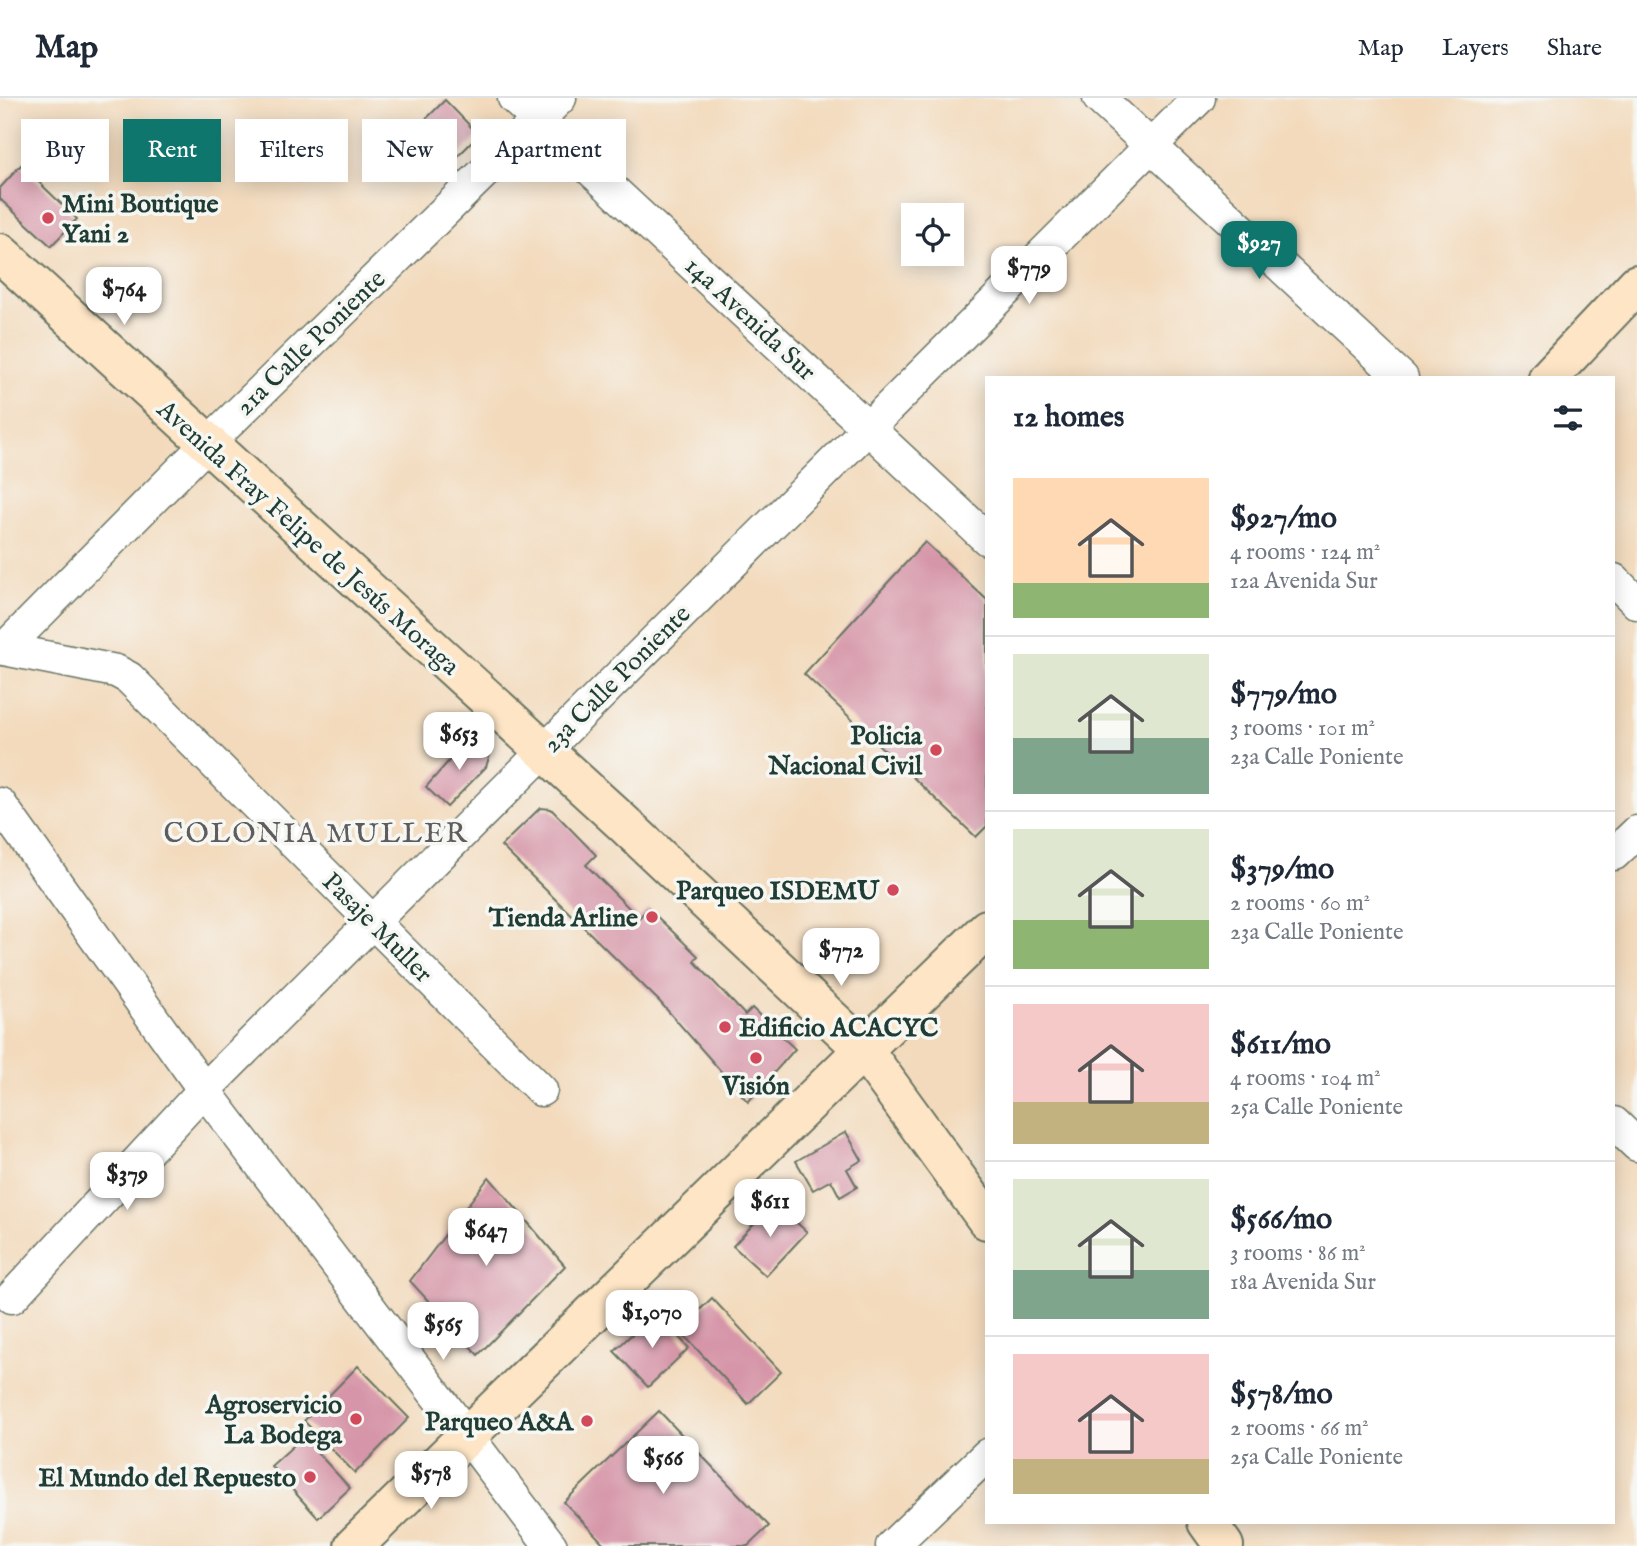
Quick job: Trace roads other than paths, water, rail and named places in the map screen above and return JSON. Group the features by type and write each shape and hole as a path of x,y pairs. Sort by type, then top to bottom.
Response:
{"street":[{"name":"14a Avenida Sur","path":"514,98 537,119"},
{"name":"21a Calle Poniente","path":"539,119 560,98"},
{"path":"1098,98 1400,376"},
{"name":"23a Calle Poniente","path":"12,1297 204,1090 1199,98"},
{"name":"21a Calle Poniente","path":"1,652 207,444 475,182"},
{"name":"14a Avenida Sur","path":"604,182 985,537"},
{"name":"Avenida Fray Felipe de Jesús Moraga","path":"0,253 543,750 863,1049 985,1217"},
{"path":"1550,376 1637,285"},
{"path":"1615,581 1637,603"},
{"name":"Pasaje Muller","path":"1,652 116,671 129,678 541,1090"},
{"path":"0,804 204,1090 551,1546"},
{"path":"1615,853 1637,832"},
{"path":"354,1546 985,931"},
{"path":"1615,1124 1637,1145"},
{"path":"892,1546 985,1457"},
{"path":"1208,1524 1224,1546"}],"place":[{"name":"Mini Boutique Yani 2","path":"48,218"},
{"name":"Policia Nacional Civil","path":"936,750"},
{"name":"Parqueo ISDEMU","path":"893,890"},
{"name":"Tienda Arline","path":"652,917"},
{"name":"Edificio ACACYC","path":"725,1027"},
{"name":"Visión","path":"756,1058"},
{"name":"Agroservicio La Bodega","path":"356,1419"},
{"name":"Parqueo A&A","path":"587,1421"},
{"name":"El Mundo del Repuesto","path":"310,1477"}],"district":[{"name":"COLONIA MULLER","path":"316,832"}]}
